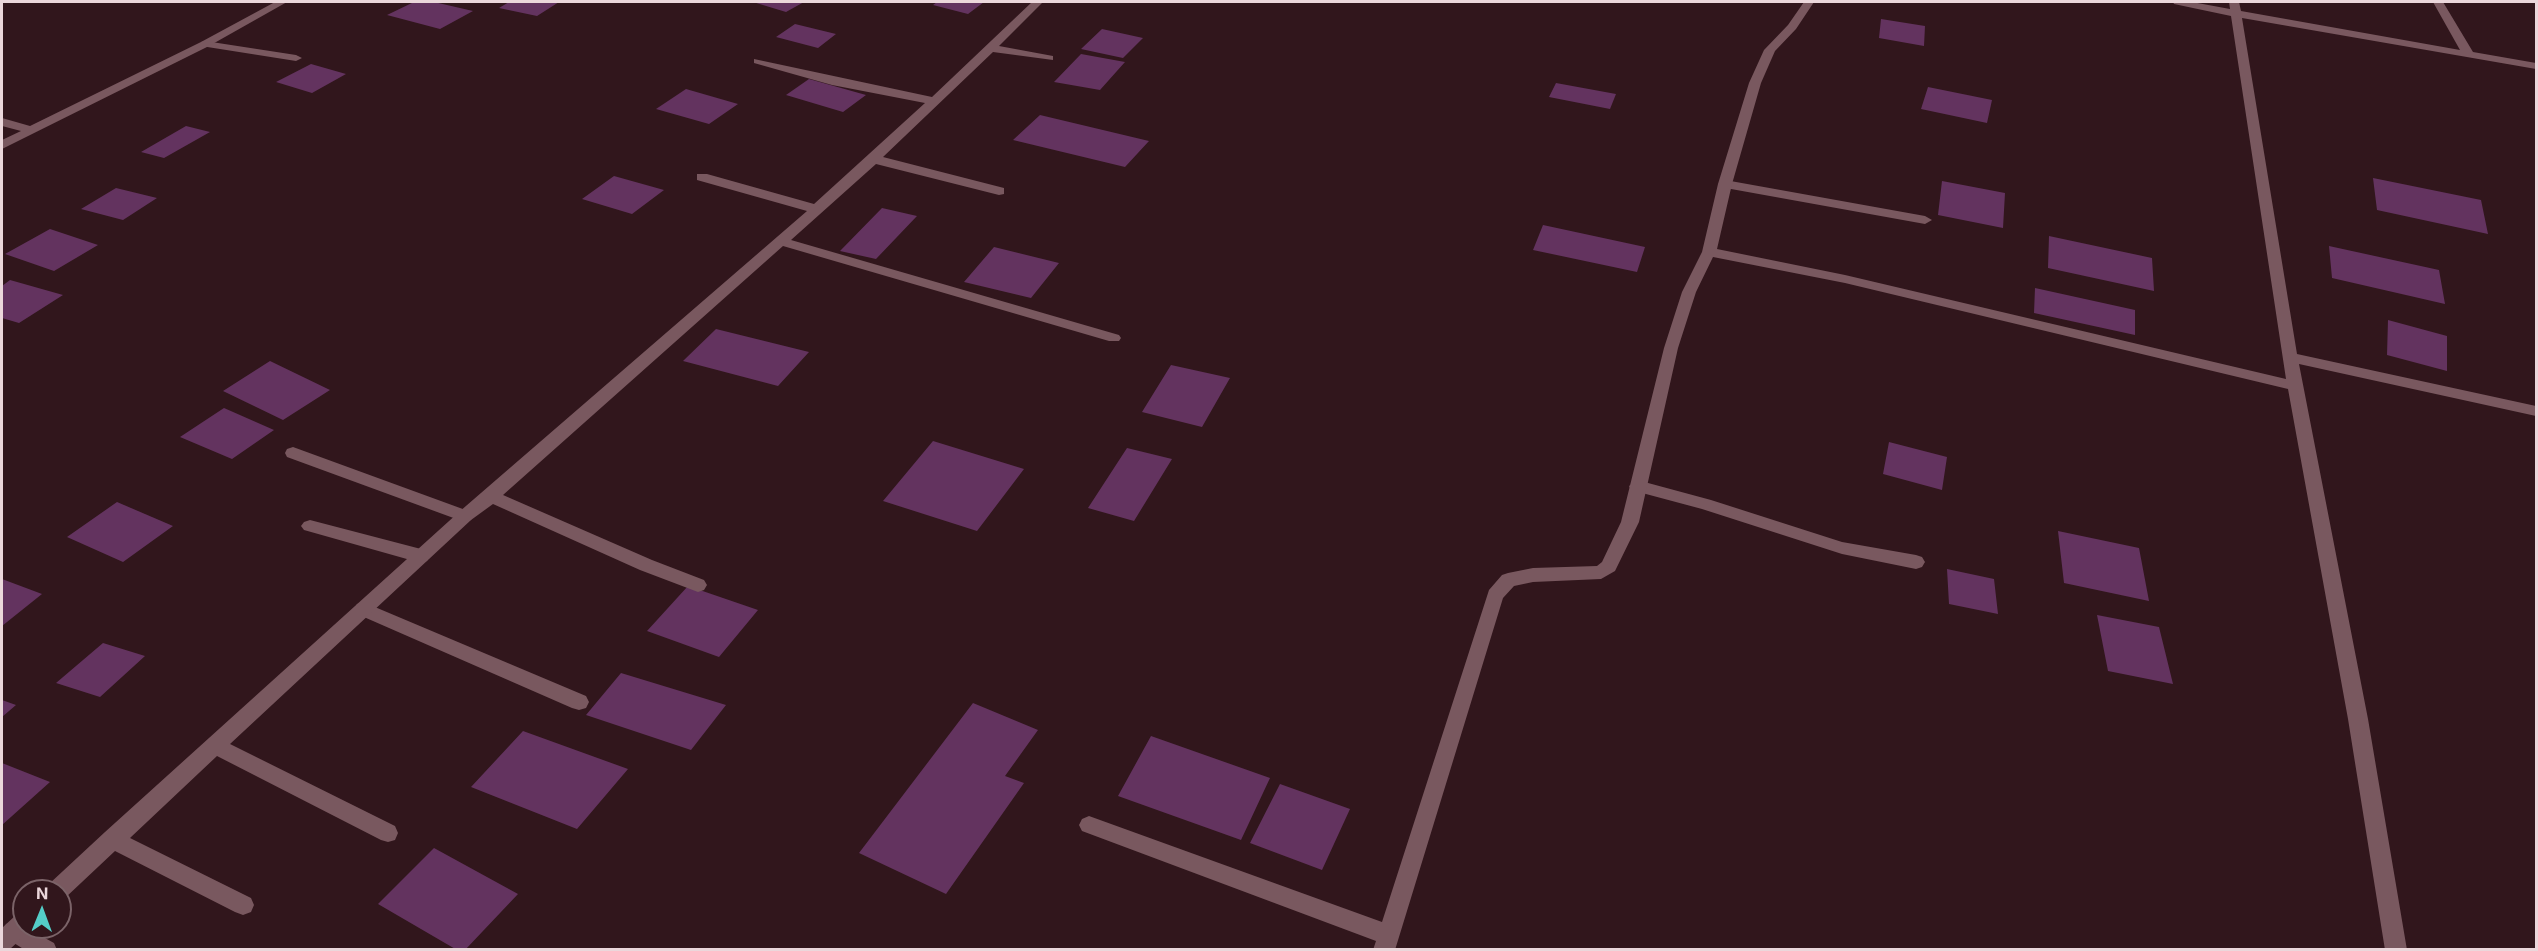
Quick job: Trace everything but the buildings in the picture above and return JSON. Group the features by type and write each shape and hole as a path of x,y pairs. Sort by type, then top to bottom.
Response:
{"street":[{"path":"2,145 205,44 282,2"},
{"path":"70,879 465,516 491,496 873,159 1038,2"},
{"path":"1089,825 1386,942 1495,595 1508,580 1533,575 1601,572 1609,566 1630,522 1671,348 1689,292 1709,252 1725,184 1755,83 1770,50 1792,27 1809,2"},
{"path":"2178,2 2236,7 2536,66"},
{"path":"2438,2 2468,54"},
{"path":"2236,7 2293,358 2295,386 2358,719 2396,950"},
{"path":"205,44 296,58"},
{"path":"990,48 1049,58"},
{"path":"758,61 836,82 932,101"},
{"path":"2,122 31,130"},
{"path":"873,159 999,191"},
{"path":"702,177 816,209"},
{"path":"1725,184 1925,220"},
{"path":"780,241 1114,338"},
{"path":"1709,252 1856,282 2295,386"},
{"path":"2293,358 2536,411"},
{"path":"293,453 465,516"},
{"path":"1637,486 1842,548 1916,562"},
{"path":"491,496 646,565 698,585"},
{"path":"310,526 421,556"},
{"path":"363,609 579,702"},
{"path":"215,746 388,832"},
{"path":"112,840 243,905"},
{"path":"26,939 46,950"}]}
